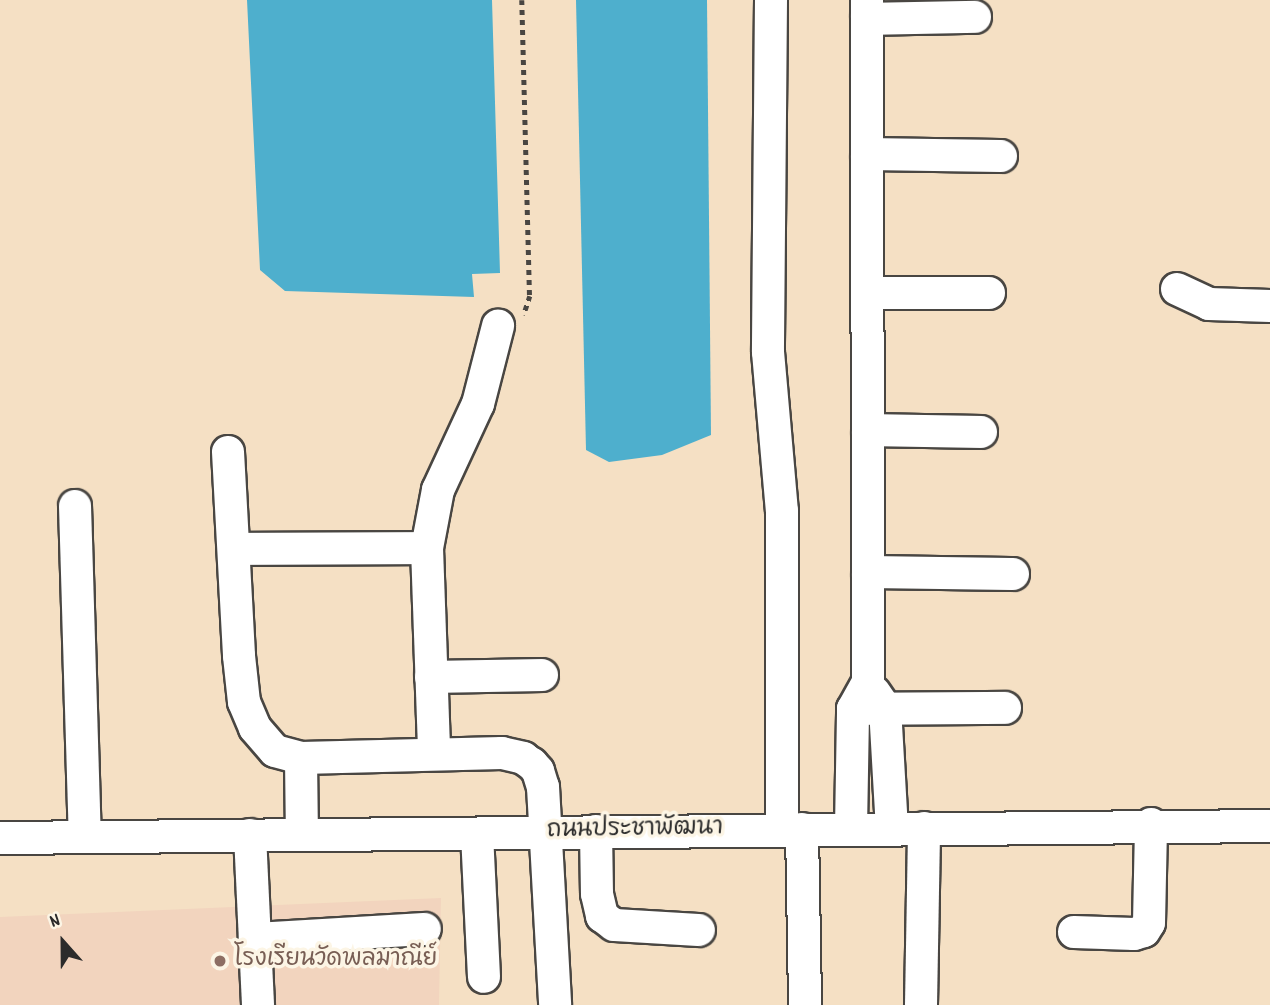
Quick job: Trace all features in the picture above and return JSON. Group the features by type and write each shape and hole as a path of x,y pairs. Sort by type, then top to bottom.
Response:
{"street":[{"path":"771,0 768,352 782,511 792,829 805,1005"},
{"path":"851,828 868,572 867,10 975,17"},
{"path":"867,154 1001,156"},
{"path":"1177,289 1209,303 1270,306"},
{"path":"868,293 989,293"},
{"path":"434,753 427,548 438,490 478,404 510,323"},
{"path":"868,430 981,432"},
{"path":"228,452 244,702 255,727 275,751 301,758 502,752 523,758 538,771 547,832 555,1005"},
{"path":"75,506 85,837"},
{"path":"235,549 427,548"},
{"path":"868,572 1013,574"},
{"path":"431,677 542,675"},
{"path":"860,696 885,708 1005,708"},
{"path":"885,708 892,828"},
{"path":"301,758 302,835"},
{"path":"1074,932 1134,934 1144,931 1149,923 1151,824"},
{"name":"ถนนประชาพัฒนา","path":"0,838 1151,824 1270,826"},
{"path":"921,1005 923,828"},
{"path":"596,831 597,894 602,916 614,925 699,930"},
{"path":"477,834 484,977"},
{"path":"250,835 258,1005"},
{"path":"255,939 425,929"}],"path":[{"path":"510,323 530,296 522,0"}],"shaded area":[{"name":"โรงเรียนวัดพลมาณีย์","path":"441,898 439,1005 0,1005 0,917"}],"water":[{"path":"247,0 492,0 500,273 472,274 474,297 285,291 260,270"},
{"path":"576,0 707,0 711,435 662,455 609,462 586,450"}],"place":[{"name":"โรงเรียนวัดพลมาณีย์","path":"220,961"}]}
